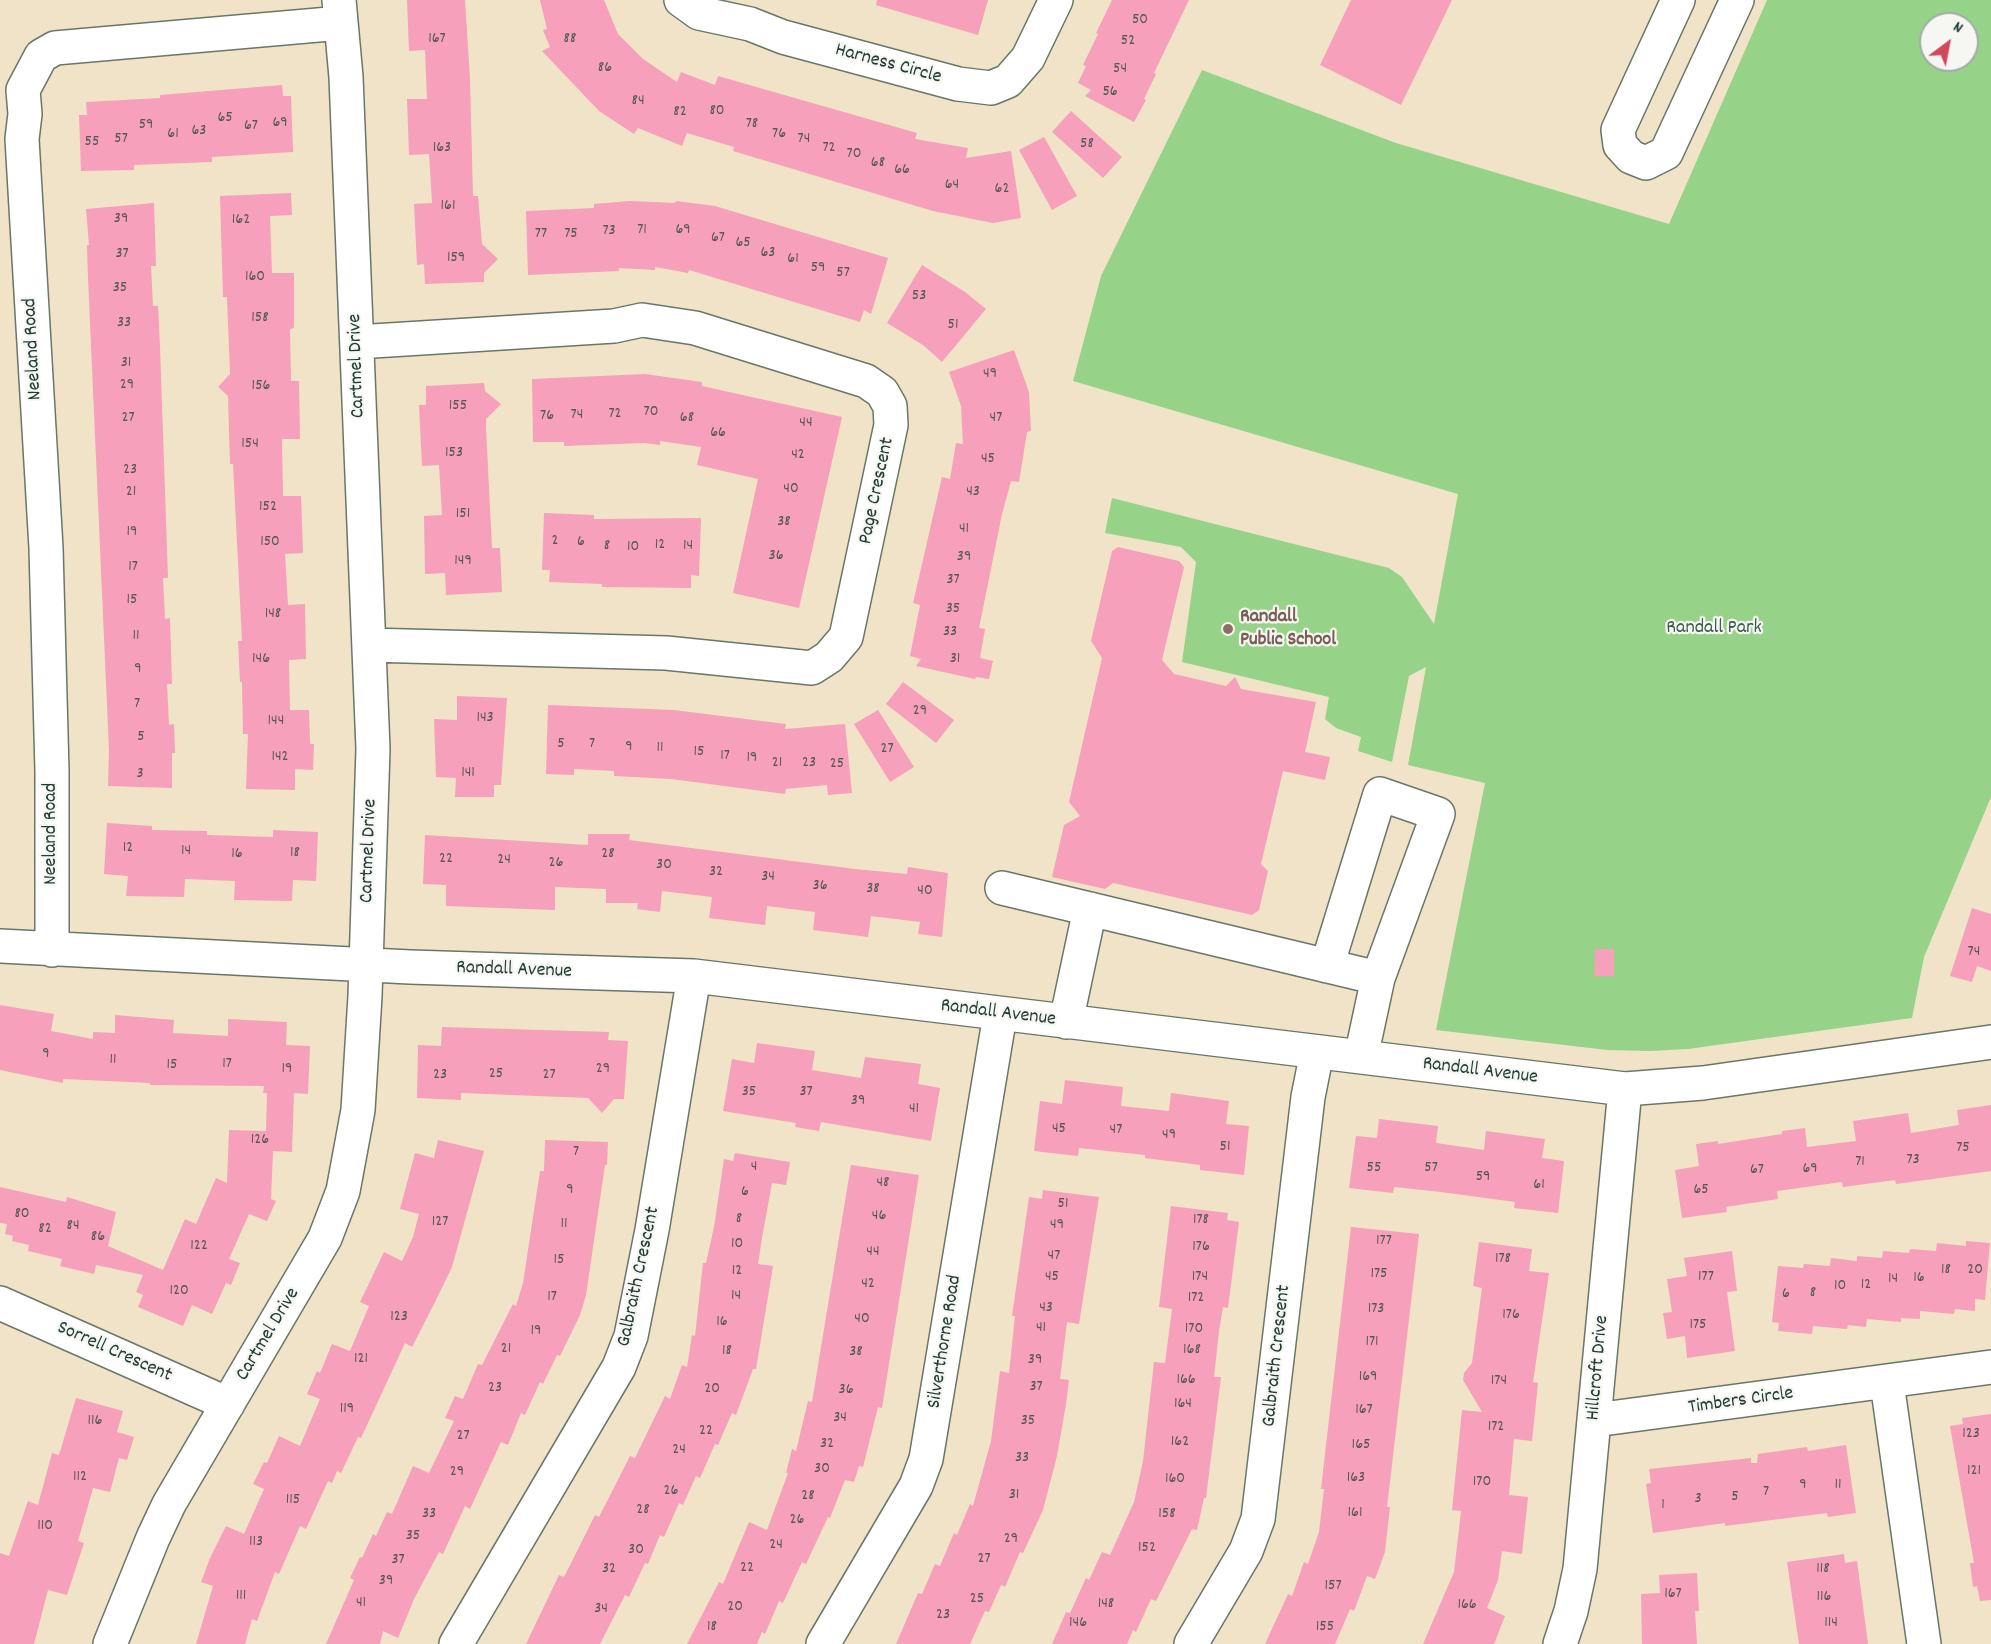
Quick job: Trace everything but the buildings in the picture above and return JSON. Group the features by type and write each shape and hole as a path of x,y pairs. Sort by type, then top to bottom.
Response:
{"street":[{"name":"Harness Circle","path":"681,0 699,13 750,24 783,37 958,84 991,88 1008,81 1028,58 1056,0"},
{"path":"1678,0 1618,130 1620,146 1631,158 1646,163 1666,153 1737,0"},
{"name":"Cartmel Drive","path":"111,1644 153,1538 325,1238 343,1191 358,1110 366,965 373,749 346,77 340,12"},
{"name":"Neeland Road","path":"51,950 52,771 46,548 22,139 25,114 23,90 40,56 55,48 340,12"},
{"name":"Page Crescent","path":"357,342 614,326 642,320 653,321 695,328 866,381 882,392 890,406 891,425 846,637 829,657 812,669 666,654 369,645"},
{"path":"1327,966 1380,794 1438,814 1378,978 1362,1057"},
{"path":"1002,888 1378,978"},
{"path":"1066,1022 1090,909"},
{"name":"Randall Avenue","path":"0,946 366,965 694,976 1000,1015 1625,1089 1703,1083 1991,1042"},
{"name":"Galbraith Crescent","path":"456,1644 619,1367 631,1336 652,1230 694,976"},
{"name":"Silverthorne Road","path":"823,1644 916,1486 926,1459 1000,1015"},
{"name":"Galbraith Crescent","path":"1191,1644 1246,1551 1258,1519 1306,1120 1317,1052"},
{"name":"Hillcroft Drive","path":"1560,1644 1571,1611 1580,1569 1625,1089"},
{"name":"Sorrell Crescent","path":"0,1303 228,1404"},
{"name":"Timbers Circle","path":"1595,1420 1887,1383 1991,1367"},
{"path":"1887,1383 1924,1644"}],"green space":[{"name":"Randall Park","path":"1767,0 1991,0 1991,797 1924,957 1912,1018 1688,1049 1651,1051 1607,1050 1436,1030 1485,783 1408,765 1426,667 1409,676 1392,762 1358,751 1361,737 1336,728 1325,719 1329,697 1182,662 1196,562 1181,547 1105,533 1112,498 1389,568 1402,577 1434,624 1458,494 1073,381 1101,276 1202,70 1396,143 1669,224"}],"place":[{"name":"Randall Public School","path":"1228,629"}]}
